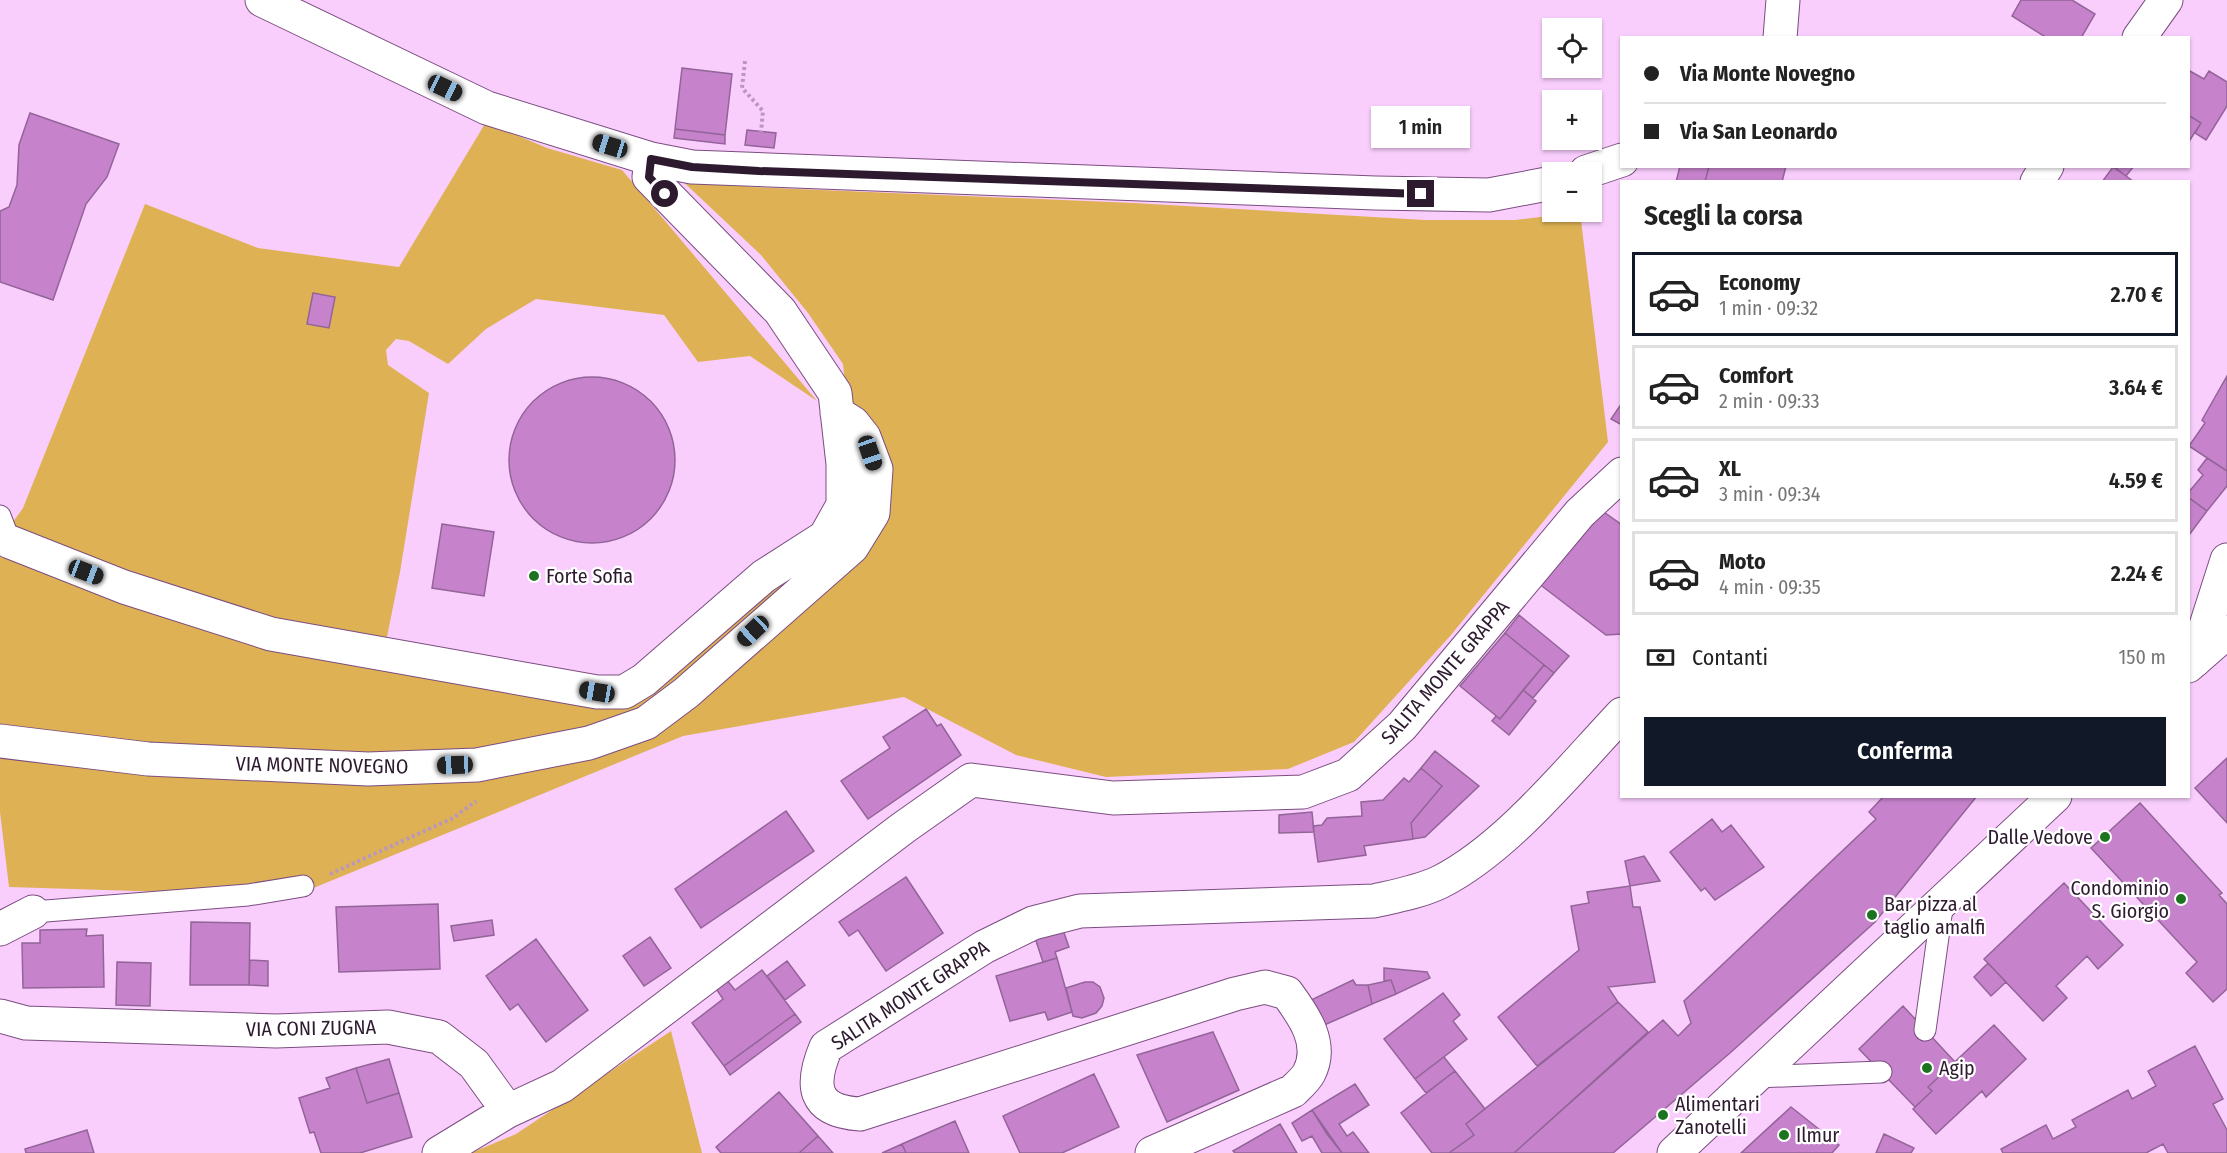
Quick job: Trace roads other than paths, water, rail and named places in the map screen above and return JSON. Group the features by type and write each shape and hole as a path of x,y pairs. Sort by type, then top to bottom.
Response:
{"street":[{"path":"262,0 488,108 651,159 692,167 1375,193 1490,195 1542,185"},
{"path":"1780,36 1783,0"},
{"path":"2140,36 2166,0"},
{"path":"3,532 124,586 271,634 597,692 624,692 644,680 764,576 825,537 843,505 843,464 835,393 780,311 649,177 651,159"},
{"path":"1602,167 1620,161"},
{"name":"VIA MONTE NOVEGNO","path":"0,741 148,759 368,769 477,765 589,743 635,728 646,723 686,693 852,546 873,513 876,469 864,436 853,423 837,413"},
{"name":"SALITA MONTE GRAPPA","path":"508,1111 562,1086 903,828 971,780 1113,798 1303,792 1348,775 1402,726 1580,513 1620,476"},
{"path":"2192,663 2227,560"},
{"path":"2192,663 2227,632"},
{"name":"SALITA MONTE GRAPPA","path":"1152,1153 1293,1091 1309,1073 1314,1053 1311,1031 1287,993 1265,987 1235,994 860,1114 840,1113 826,1105 816,1088 816,1071 826,1047 984,947 1033,923 1080,911 1374,901 1408,894 1439,883 1469,865 1522,819 1620,716"},
{"path":"1674,1153 2053,798"},
{"path":"0,929 33,912"},
{"name":"VIA CONI ZUGNA","path":"0,1016 26,1023 264,1031 388,1027 439,1037 474,1064 508,1111"},
{"path":"439,1153 508,1111"}],"lane":[{"path":"33,912 248,895 303,886"},
{"path":"1925,1030 1944,901"},
{"path":"1756,1077 1881,1072"}],"place":[{"name":"Forte Sofia","path":"534,576"},
{"name":"Dalle Vedove","path":"2105,837"},
{"name":"Condominio S. Giorgio","path":"2181,899"},
{"name":"Bar pizza al taglio amalfi","path":"1872,915"},
{"name":"Agip","path":"1927,1068"},
{"name":"Alimentari Zanotelli","path":"1663,1115"},
{"name":"Ilmur","path":"1784,1135"}]}
